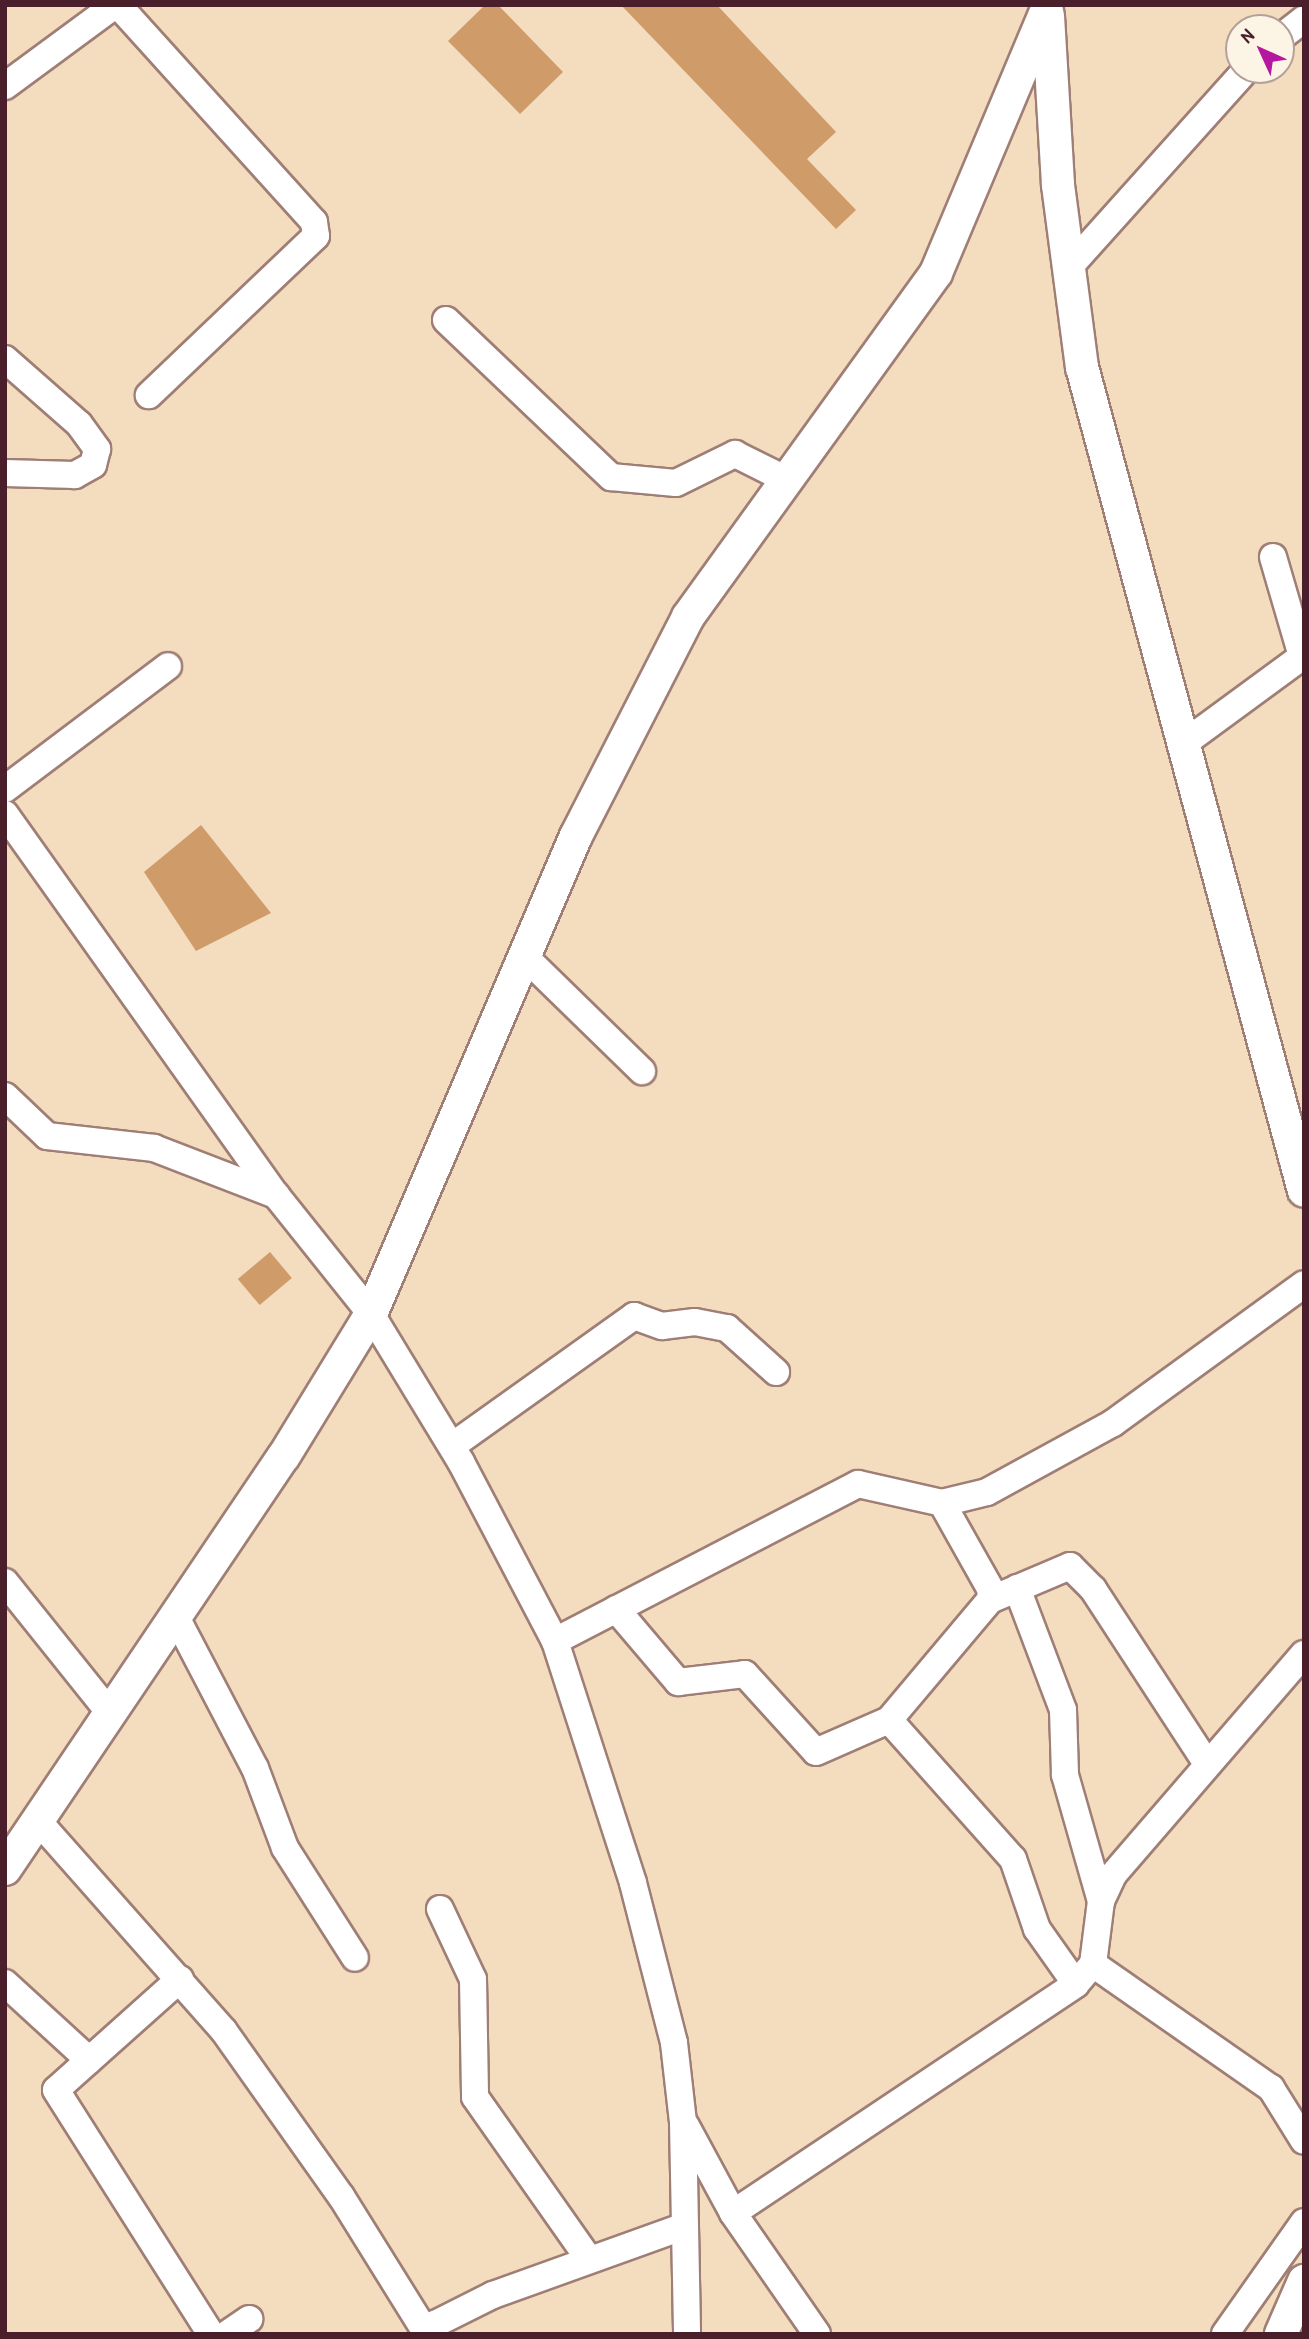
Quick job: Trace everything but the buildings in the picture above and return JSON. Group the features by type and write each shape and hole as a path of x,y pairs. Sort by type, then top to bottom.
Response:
{"main road":[{"path":"1047,7 1058,185 1071,265 1082,368 1304,1191"},
{"path":"5,1869 177,1619 371,1314 576,836 688,617 783,478 936,272 1047,7"},
{"path":"1281,2334 1304,2281"}],"street":[{"path":"5,86 103,9 314,222 316,236 149,395"},
{"path":"1071,265 1233,84"},
{"path":"446,320 611,477 676,483 735,454 783,478"},
{"path":"5,359 86,430 97,449 93,465 75,475 5,473"},
{"path":"1182,744 1303,655 1273,557"},
{"path":"5,789 168,666"},
{"path":"5,814 276,1195 371,1314 452,1446 555,1641 655,1959 683,2122 687,2334"},
{"path":"524,956 642,1071"},
{"path":"5,1096 47,1136 154,1148 276,1195"},
{"path":"555,1641 858,1484 942,1503 987,1492 1113,1423 1304,1284"},
{"path":"452,1446 634,1316 662,1326 695,1322 727,1328 776,1372"},
{"path":"942,1503 991,1590 990,1600"},
{"path":"616,1609 678,1682 745,1674 816,1752 889,1720 990,1600 1070,1566 1093,1589 1207,1764"},
{"path":"5,1583 110,1713"},
{"path":"1017,1588 1063,1710 1063,1766 1101,1901"},
{"path":"177,1619 255,1768 285,1849 355,1958"},
{"path":"733,2213 1076,1984 1093,1964 1101,1901 1113,1875 1304,1654"},
{"path":"889,1720 1013,1859 1038,1929 1076,1984"},
{"path":"39,1822 180,1979 341,2196 429,2334 435,2324 494,2295 685,2226"},
{"path":"440,1909 473,1979 475,2097 589,2259"},
{"path":"1093,1964 1271,2088 1304,2141"},
{"path":"180,1979 56,2090 232,2330"},
{"path":"5,1983 89,2060"},
{"path":"683,2122 733,2213 817,2334"},
{"path":"1225,2334 1304,2222"}]}
